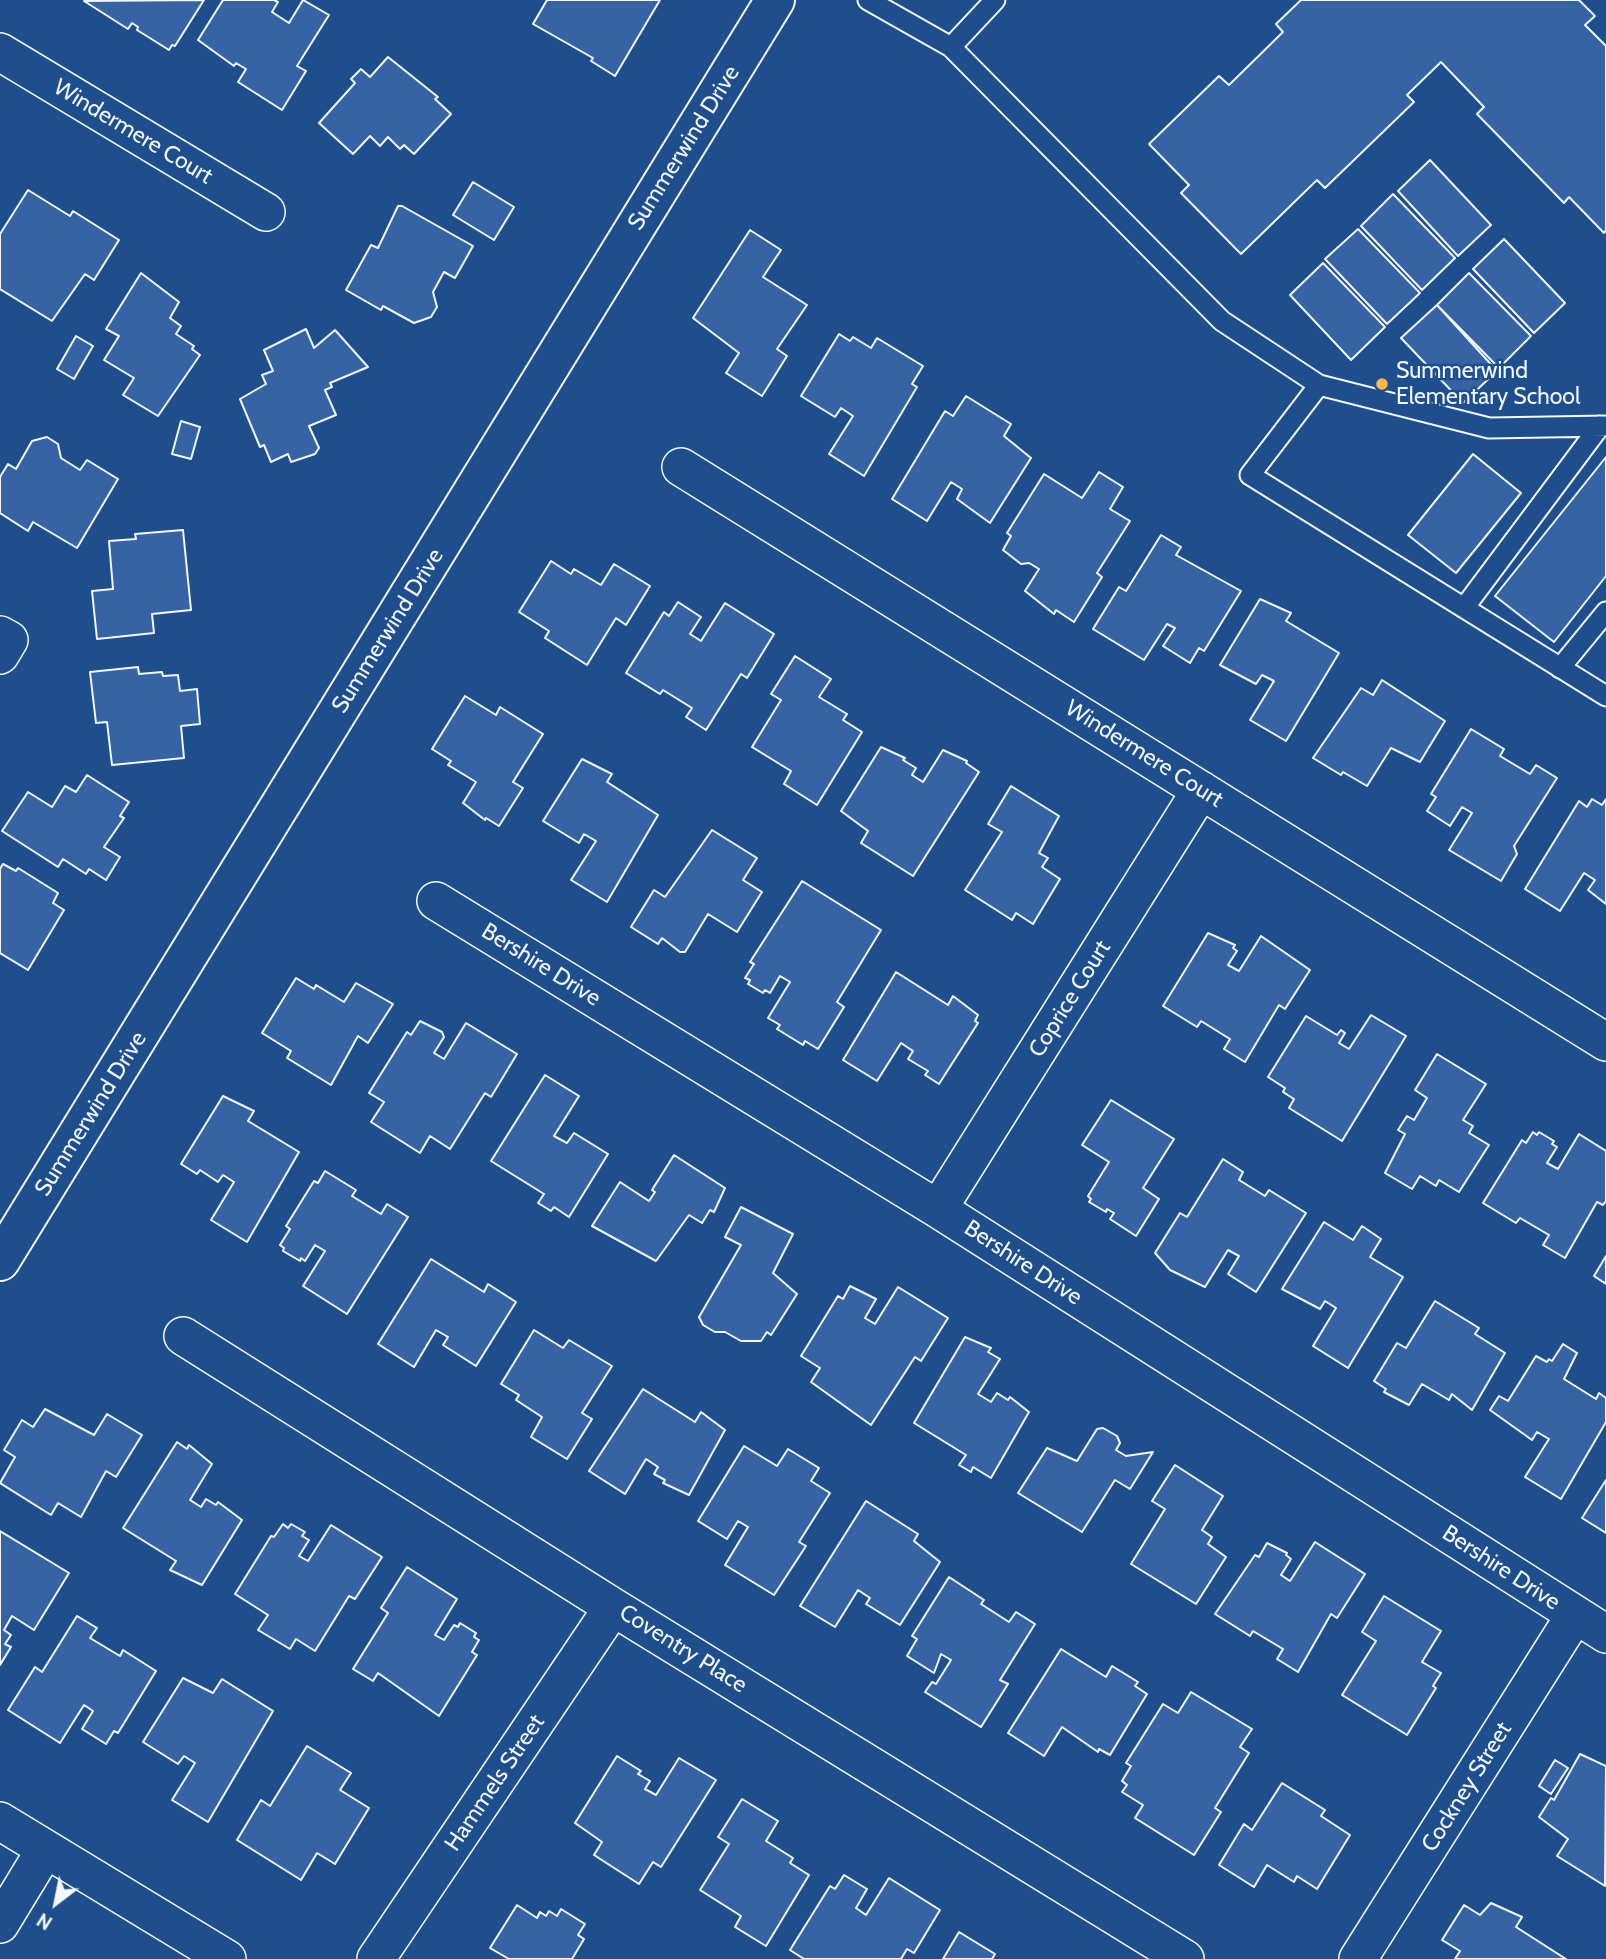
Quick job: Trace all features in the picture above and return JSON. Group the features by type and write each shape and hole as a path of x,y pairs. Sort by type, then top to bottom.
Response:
{"street":[{"name":"Summerwind Drive","path":"0,1261 775,0"},
{"name":"Windermere Court","path":"0,52 266,212"},
{"name":"Windermere Court","path":"681,467 1606,1042"},
{"name":"Coprice Court","path":"938,1209 1201,790"},
{"name":"Bershire Drive","path":"436,901 938,1209 1606,1634"},
{"name":"Coventry Place","path":"183,1336 614,1607 1185,1959"},
{"name":"Hammels Street","path":"376,1959 614,1607"},
{"name":"Cockney Street","path":"1358,1959 1575,1615"},
{"path":"0,1821 228,1959"},
{"path":"0,1924 45,1850"}],"lane":[{"path":"868,0 951,47 1222,321 1319,385 1489,428 1603,426"},
{"path":"951,47 995,0"},
{"path":"1319,385 1250,475 1606,696"},
{"path":"1464,608 1603,426"},
{"path":"1560,668 1606,612"}],"building":[{"path":"204,0 175,46 172,45 169,50 137,30 138,27 132,23 128,29 84,1"},
{"path":"223,0 274,0 278,2 272,12 289,23 303,0 329,15 297,66 306,71 282,110 238,82 246,69 236,63 234,66 198,40"},
{"path":"547,0 660,0 615,76 591,61 593,58 533,24"},
{"path":"1301,0 1579,0 1595,16 1585,25 1606,46 1604,233 1569,197 1564,203 1477,114 1484,107 1441,62 1407,95 1414,102 1325,188 1317,180 1241,254 1181,193 1189,185 1149,144 1219,76 1229,85 1283,32 1276,24"},
{"path":"388,57 438,97 435,99 451,114 414,154 404,145 400,149 388,137 380,146 370,136 353,154 319,123 355,83 351,79 361,69 370,77"},
{"path":"1430,160 1491,225 1458,256 1398,191"},
{"path":"473,182 514,207 494,240 453,215"},
{"path":"28,190 70,216 73,211 119,240 94,280 85,274 52,321 0,289 0,234"},
{"path":"1393,194 1455,258 1422,290 1361,226"},
{"path":"398,206 473,246 455,278 444,272 433,292 437,307 431,317 414,323 383,306 381,310 346,290 371,245 378,248"},
{"path":"1358,229 1420,293 1387,324 1325,259"},
{"path":"750,230 781,250 763,277 807,305 777,349 787,356 762,396 726,373 739,353 693,318"},
{"path":"1504,239 1565,303 1534,333 1473,269"},
{"path":"1323,263 1385,327 1351,360 1290,295"},
{"path":"141,273 179,302 170,318 181,326 176,334 194,346 192,349 200,355 158,416 123,395 134,378 104,360 119,336 106,329"},
{"path":"1469,273 1531,336 1499,368 1437,305"},
{"path":"1437,305 1497,371 1463,403 1401,338"},
{"path":"306,329 314,348 335,330 368,367 330,383 332,387 325,390 336,415 309,426 319,448 315,454 291,462 288,454 271,462 264,445 260,447 240,399 266,384 262,375 273,371 264,350"},
{"path":"839,334 850,341 853,337 871,348 877,338 923,366 912,384 917,387 864,476 829,454 853,416 841,408 835,417 801,396"},
{"path":"76,336 93,346 74,379 57,369"},
{"path":"966,396 1011,424 1004,436 1031,458 990,523 957,499 962,489 951,482 927,521 892,499 945,411 953,416"},
{"path":"181,421 200,427 191,459 172,454"},
{"path":"47,437 58,444 61,458 80,470 87,460 118,479 77,548 33,522 28,531 0,513 0,477 8,464 16,469 32,441"},
{"path":"1473,454 1521,493 1456,573 1408,535"},
{"path":"1606,457 1606,576 1554,642 1495,596"},
{"path":"1099,472 1123,487 1110,509 1130,521 1097,573 1102,577 1074,622 1056,610 1054,614 1025,591 1039,569 1029,563 1021,564 1003,550 1011,536 1007,533 1044,474 1082,498"},
{"path":"183,530 191,610 152,614 154,633 97,639 92,591 113,589 109,541 136,539 135,534"},
{"path":"1161,535 1181,547 1176,555 1241,591 1204,651 1199,648 1190,663 1163,646 1175,628 1167,624 1144,660 1093,629 1119,587 1126,591"},
{"path":"551,561 571,574 574,569 601,585 614,564 650,586 626,625 616,618 587,665 545,638 549,631 519,612"},
{"path":"1260,599 1291,613 1286,621 1339,653 1286,741 1250,720 1274,681 1262,675 1256,684 1220,665"},
{"path":"678,602 701,617 690,634 701,641 725,603 774,634 747,678 741,674 706,730 686,717 692,708 663,690 660,694 626,673 664,612 669,616"},
{"path":"795,656 831,679 819,697 847,714 843,720 862,732 817,805 784,784 791,771 752,747 781,700 771,694"},
{"path":"138,667 139,674 162,672 163,676 178,675 180,691 197,689 200,724 181,726 184,758 112,765 107,722 96,723 90,672"},
{"path":"1382,680 1445,721 1420,762 1391,748 1367,786 1343,772 1341,775 1313,758 1361,688 1373,695"},
{"path":"465,696 496,715 500,707 543,734 513,782 523,788 499,826 486,818 485,820 463,803 476,782 448,765 451,761 432,749"},
{"path":"1471,729 1504,749 1500,756 1530,774 1536,765 1557,778 1514,846 1517,854 1501,881 1449,850 1472,813 1462,807 1450,826 1427,811 1436,797 1431,794"},
{"path":"881,747 905,758 903,760 916,768 912,775 923,782 943,750 967,761 966,763 979,772 913,876 861,843 868,831 841,811"},
{"path":"582,759 612,774 607,782 658,815 607,902 571,880 596,841 584,834 579,843 543,821"},
{"path":"87,775 129,802 120,816 124,818 104,847 120,857 106,880 89,869 86,874 63,859 58,867 2,831 28,792 52,807 65,786 76,792"},
{"path":"1011,786 1059,816 1039,853 1048,858 1042,867 1060,879 1033,924 1016,913 1012,920 965,890 1002,832 988,824"},
{"path":"1592,799 1602,805 1606,799 1606,904 1588,890 1595,880 1584,873 1560,911 1525,889 1579,801 1587,807"},
{"path":"712,830 757,858 743,880 762,892 737,932 708,914 685,952 680,952 662,938 658,944 631,927 654,890 665,897"},
{"path":"3,864 16,871 18,868 58,893 53,903 64,910 28,970 0,953 0,869"},
{"path":"802,881 881,930 837,1002 844,1007 818,1049 805,1041 803,1045 777,1029 780,1025 768,1018 790,982 780,976 770,993 765,990 763,993 748,984 750,980 745,978 754,964 750,962"},
{"path":"1208,933 1235,945 1233,948 1237,951 1228,965 1239,971 1261,936 1310,970 1285,1009 1279,1005 1245,1062 1224,1049 1230,1039 1201,1021 1197,1027 1163,1006"},
{"path":"896,972 948,1005 953,996 978,1015 975,1021 978,1023 939,1084 925,1075 928,1071 908,1059 913,1051 901,1043 877,1081 843,1060"},
{"path":"296,978 314,989 316,985 344,1002 356,983 393,1004 368,1043 358,1036 331,1085 287,1058 291,1051 262,1033"},
{"path":"1371,1015 1406,1036 1342,1141 1289,1108 1294,1099 1283,1092 1285,1088 1268,1077 1306,1016 1337,1035 1341,1030 1345,1033 1339,1043 1349,1049"},
{"path":"420,1021 442,1032 444,1037 434,1053 444,1059 466,1023 517,1054 491,1097 485,1093 450,1149 430,1136 420,1153 371,1122 384,1102 369,1093 407,1032 411,1035"},
{"path":"1437,1054 1486,1084 1463,1120 1473,1126 1469,1133 1489,1145 1459,1192 1439,1180 1436,1186 1420,1176 1412,1189 1385,1173 1405,1134 1398,1130 1407,1116 1414,1120 1427,1098 1415,1090"},
{"path":"545,1075 579,1096 554,1136 567,1143 574,1133 608,1154 569,1217 554,1207 551,1211 538,1203 544,1194 491,1161"},
{"path":"223,1096 254,1111 248,1121 299,1152 247,1242 211,1220 234,1182 223,1175 218,1182 200,1170 197,1174 181,1164"},
{"path":"1111,1100 1174,1139 1143,1188 1159,1199 1136,1236 1110,1219 1114,1213 1107,1209 1106,1212 1089,1202 1091,1199 1088,1196 1109,1162 1082,1145"},
{"path":"1533,1132 1537,1135 1539,1132 1554,1141 1552,1144 1557,1147 1547,1163 1558,1169 1579,1134 1606,1151 1606,1201 1603,1205 1597,1202 1565,1258 1543,1245 1549,1235 1520,1218 1516,1223 1483,1203 1522,1140 1526,1143"},
{"path":"674,1155 725,1188 714,1212 710,1210 702,1223 689,1215 656,1261 592,1226 620,1182 649,1201 655,1192 652,1190"},
{"path":"1223,1159 1243,1172 1239,1180 1265,1196 1269,1190 1306,1213 1256,1292 1228,1274 1239,1256 1228,1250 1205,1287 1170,1270 1155,1253 1180,1213 1187,1217"},
{"path":"325,1171 356,1190 352,1196 381,1214 387,1204 408,1217 347,1314 303,1286 325,1251 315,1245 305,1261 301,1258 300,1261 283,1251 284,1248 280,1245 290,1229 286,1226 314,1181 318,1183"},
{"path":"741,1207 793,1234 773,1273 797,1294 771,1335 767,1332 761,1341 741,1341 725,1332 715,1332 703,1325 699,1317 741,1245 725,1237"},
{"path":"1324,1222 1353,1240 1362,1226 1381,1239 1370,1257 1403,1277 1348,1368 1313,1346 1336,1308 1325,1301 1320,1309 1282,1289"},
{"path":"1606,1256 1606,1284 1594,1276"},
{"path":"431,1259 484,1292 488,1284 516,1302 476,1366 443,1345 448,1337 436,1330 414,1367 378,1344"},
{"path":"850,1286 876,1299 865,1318 875,1324 898,1287 948,1318 921,1361 915,1357 871,1425 811,1382 820,1368 801,1356 838,1296 843,1299"},
{"path":"1435,1301 1479,1328 1475,1334 1505,1353 1472,1410 1452,1394 1449,1400 1422,1384 1409,1405 1384,1392 1386,1389 1374,1381 1397,1343 1406,1348"},
{"path":"534,1330 563,1348 569,1340 612,1366 582,1413 592,1419 567,1459 531,1437 542,1417 516,1400 519,1395 501,1384"},
{"path":"965,1337 991,1348 988,1352 1000,1359 978,1394 991,1402 997,1393 1008,1400 1010,1397 1029,1412 991,1478 973,1467 971,1472 959,1465 966,1455 914,1423"},
{"path":"1563,1344 1577,1353 1564,1379 1596,1399 1599,1393 1606,1398 1606,1422 1561,1499 1525,1477 1549,1439 1537,1432 1532,1440 1490,1410 1499,1396 1508,1401 1536,1356 1547,1362 1549,1359 1552,1361"},
{"path":"643,1389 695,1422 701,1412 725,1430 689,1495 663,1483 665,1480 654,1474 658,1467 646,1459 625,1494 589,1471"},
{"path":"45,1409 94,1435 107,1414 142,1435 116,1477 106,1471 81,1517 58,1503 51,1515 0,1483 15,1457 4,1450 22,1420 33,1427"},
{"path":"1103,1428 1117,1436 1120,1443 1116,1450 1126,1456 1153,1452 1130,1489 1115,1480 1082,1532 1018,1493 1047,1448 1077,1461 1097,1429"},
{"path":"177,1442 187,1449 189,1445 212,1464 190,1500 201,1507 206,1499 216,1505 218,1502 242,1520 202,1585 170,1570 176,1561 123,1528"},
{"path":"744,1446 777,1466 788,1449 819,1468 811,1481 830,1493 799,1542 806,1546 774,1595 725,1565 748,1527 738,1521 727,1539 698,1521"},
{"path":"1175,1465 1223,1496 1202,1530 1212,1537 1208,1544 1226,1557 1196,1604 1131,1564 1165,1509 1152,1501"},
{"path":"1606,1480 1606,1533 1582,1518"},
{"path":"866,1501 918,1534 914,1541 940,1562 900,1625 866,1604 870,1598 858,1590 835,1627 800,1606"},
{"path":"283,1524 288,1528 291,1524 305,1532 302,1536 309,1540 299,1556 308,1561 331,1525 382,1557 355,1599 349,1596 315,1651 296,1639 290,1649 258,1630 268,1615 235,1594 271,1536 274,1537"},
{"path":"0,1531 69,1573 34,1630 12,1616 4,1630 11,1635 5,1644 11,1647 0,1665"},
{"path":"1315,1542 1365,1574 1337,1618 1331,1614 1298,1672 1277,1659 1283,1649 1253,1631 1250,1636 1215,1614 1255,1555 1259,1557 1267,1543 1287,1553 1291,1559 1281,1575 1290,1581"},
{"path":"407,1567 457,1599 435,1635 444,1640 454,1625 458,1627 460,1623 476,1633 474,1637 479,1640 472,1652 477,1655 439,1716 378,1673 373,1681 353,1669 388,1613 381,1608"},
{"path":"949,1577 984,1600 981,1604 1009,1622 1016,1612 1035,1624 1000,1680 1008,1684 981,1727 925,1692 932,1682 936,1684 951,1660 941,1654 934,1673 907,1656 917,1639 912,1636"},
{"path":"1384,1596 1441,1631 1422,1662 1441,1673 1433,1686 1436,1688 1407,1735 1342,1695 1376,1641 1362,1632"},
{"path":"77,1616 97,1628 90,1638 120,1656 123,1650 156,1671 118,1733 114,1731 106,1744 82,1729 93,1711 84,1705 60,1743 8,1710 35,1667 42,1672"},
{"path":"1061,1649 1106,1677 1112,1666 1138,1682 1135,1686 1147,1694 1110,1755 1099,1749 1098,1752 1062,1727 1044,1756 1008,1733"},
{"path":"183,1678 213,1693 222,1679 273,1711 208,1822 172,1800 195,1763 184,1756 178,1764 143,1742"},
{"path":"1191,1692 1252,1729 1240,1747 1249,1753 1215,1808 1221,1812 1194,1855 1135,1818 1143,1805 1122,1792 1127,1785 1122,1781 1131,1766 1126,1763 1163,1704 1178,1713"},
{"path":"307,1746 351,1773 340,1790 369,1808 335,1864 317,1853 301,1880 237,1840 261,1800 270,1806"},
{"path":"1580,1754 1606,1766 1605,1886 1557,1856 1568,1839 1539,1817 1551,1798 1554,1800"},
{"path":"617,1756 641,1771 638,1774 650,1781 645,1789 656,1795 679,1758 716,1780 661,1867 653,1862 639,1884 594,1855 602,1842 575,1823"},
{"path":"1555,1760 1568,1768 1551,1794 1539,1786"},
{"path":"1282,1783 1325,1810 1321,1816 1350,1835 1317,1889 1297,1876 1294,1882 1267,1865 1254,1887 1219,1865 1244,1824 1252,1830"},
{"path":"742,1799 778,1821 766,1841 793,1858 790,1863 809,1875 766,1946 735,1927 741,1916 700,1890 729,1844 718,1837"},
{"path":"844,1875 867,1889 856,1908 866,1915 889,1878 940,1910 914,1953 907,1949 901,1959 804,1959 790,1950 830,1886 835,1889"},
{"path":"1491,1903 1522,1917 1516,1927 1566,1959 1455,1959 1460,1951 1442,1940 1464,1905 1480,1915"},
{"path":"517,1905 537,1918 540,1912 546,1916 549,1911 557,1916 561,1909 585,1924 578,1935 584,1939 572,1959 509,1959 490,1948"},
{"path":"959,1932 995,1954 992,1959 943,1959"}],"place":[{"name":"Summerwind Elementary School","path":"1382,384"}]}
